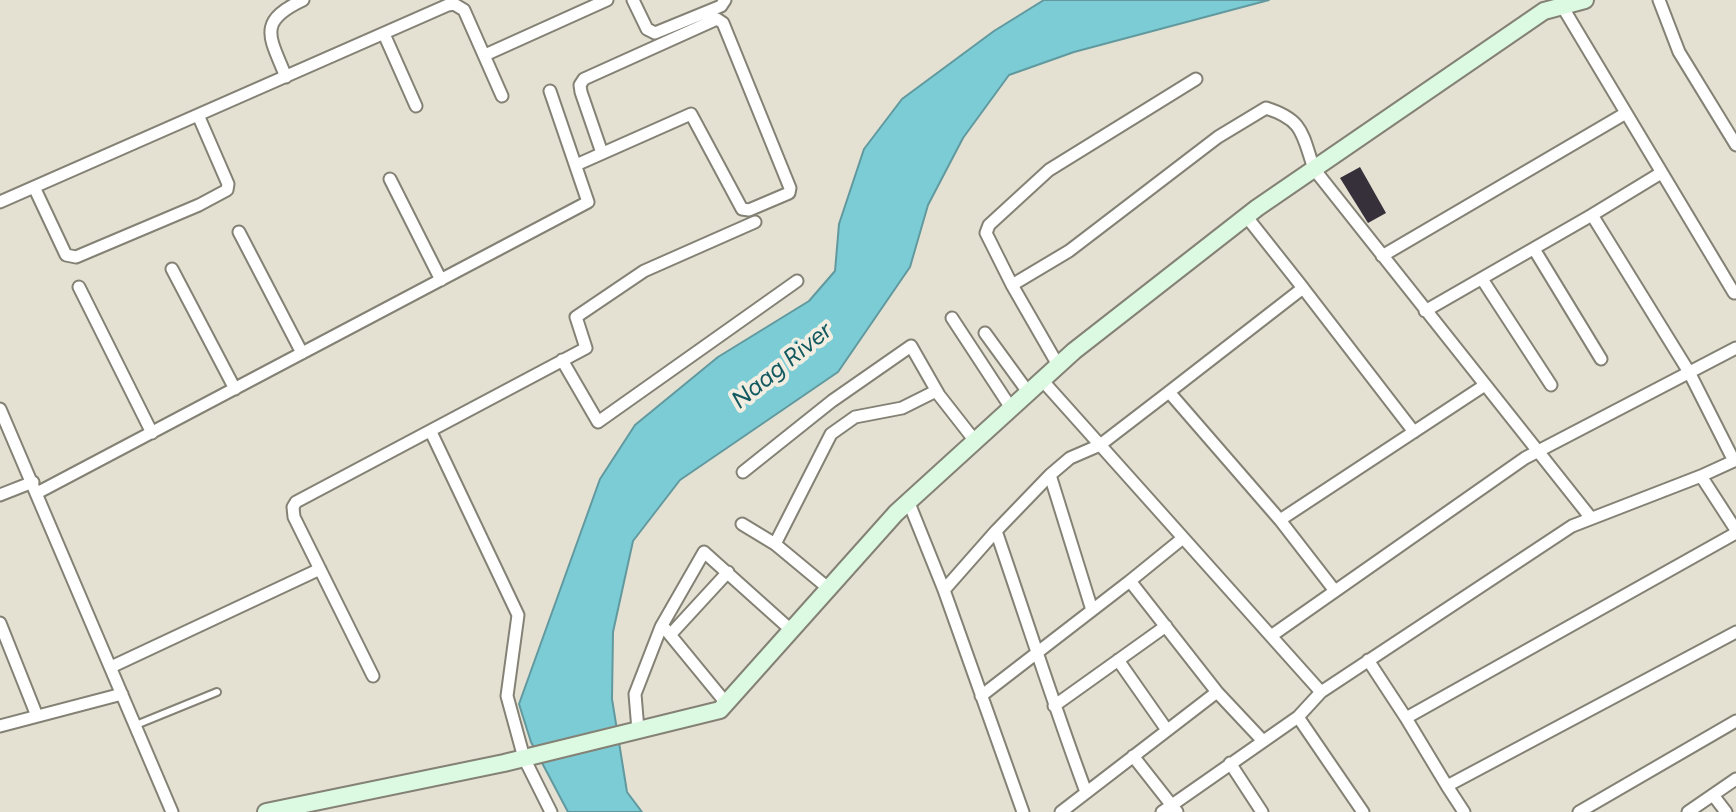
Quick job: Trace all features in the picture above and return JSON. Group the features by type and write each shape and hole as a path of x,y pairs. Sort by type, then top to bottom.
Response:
{"street":[{"path":"286,77 270,27 276,16 303,0"},
{"path":"485,55 607,0"},
{"path":"633,0 647,29 655,33 721,6 725,0"},
{"path":"266,812 524,758 720,710 896,513 1058,365 1246,216 1544,11 1585,0"},
{"path":"1659,0 1679,52 1736,145"},
{"path":"0,202 448,5 454,4 464,10 502,96"},
{"path":"1562,6 1734,293"},
{"path":"576,165 691,114 742,209 749,210 789,193 790,188 723,23 717,19 584,79 580,85 581,92 602,153"},
{"path":"384,34 416,106"},
{"path":"1058,365 986,233 989,225 1049,170 1196,79"},
{"path":"0,495 35,487 152,433 588,202 550,91"},
{"path":"1012,285 1069,251 1218,137 1266,108 1282,113 1297,123 1314,169 1591,518"},
{"path":"1382,256 1626,113"},
{"path":"34,187 58,242 66,255 76,257 199,205 227,190 228,184 198,115"},
{"path":"1425,311 1661,173"},
{"path":"390,179 441,280"},
{"path":"1133,756 1170,810 1230,763 1298,717 1321,692 1572,526 1735,461 1689,372 1592,215"},
{"path":"1246,216 1414,432"},
{"path":"373,676 294,517 296,502 586,348 576,317 644,271 755,222"},
{"path":"239,232 302,353"},
{"path":"1534,249 1601,359"},
{"path":"172,269 235,389"},
{"path":"1482,279 1551,385"},
{"path":"562,360 598,422 797,281"},
{"path":"79,287 152,433"},
{"path":"944,590 996,531 1070,458 1100,445 1303,288"},
{"path":"952,318 1011,408"},
{"path":"985,333 1028,392"},
{"path":"743,472 832,401 911,346 936,391 975,441"},
{"path":"1271,636 1537,452 1736,348"},
{"path":"1042,380 1321,692"},
{"path":"1280,520 1485,385"},
{"path":"775,544 831,434 855,417 902,408 936,391"},
{"path":"1169,392 1280,520 1335,591"},
{"path":"0,409 172,812"},
{"path":"431,432 518,615 507,696 524,758 551,812"},
{"path":"1050,475 1092,610"},
{"path":"1406,718 1736,532 1701,476"},
{"path":"909,503 944,590 1023,812"},
{"path":"742,524 775,544 828,588"},
{"path":"996,531 1086,792"},
{"path":"981,696 1183,538"},
{"path":"635,731 635,694 662,625 704,552 791,630"},
{"path":"111,667 320,569"},
{"path":"670,635 728,572"},
{"path":"1130,581 1217,692 1263,741"},
{"path":"0,623 37,716"},
{"path":"662,625 726,703"},
{"path":"1054,706 1166,626"},
{"path":"1447,786 1736,632"},
{"path":"1118,660 1167,730"},
{"path":"1368,660 1464,812"},
{"path":"1061,812 1217,692"},
{"path":"0,726 122,694"},
{"path":"1298,717 1363,812"},
{"path":"1579,812 1736,721"},
{"path":"1230,763 1262,812"},
{"path":"1688,812 1736,779"},
{"path":"1713,795 1726,812"}],"lane":[{"path":"136,725 217,692"}],"water":[{"name":"Naag River","path":"1044,0 1269,0 1074,52 1009,75 963,138 928,205 910,267 838,372 680,480 633,541 613,632 612,699 627,792 642,812 568,812 531,742 519,704 600,479 635,425 718,357 809,301 835,271 839,224 864,149 902,99 994,31"}],"building":[{"path":"1360,167 1386,213 1368,223 1340,178"}]}
